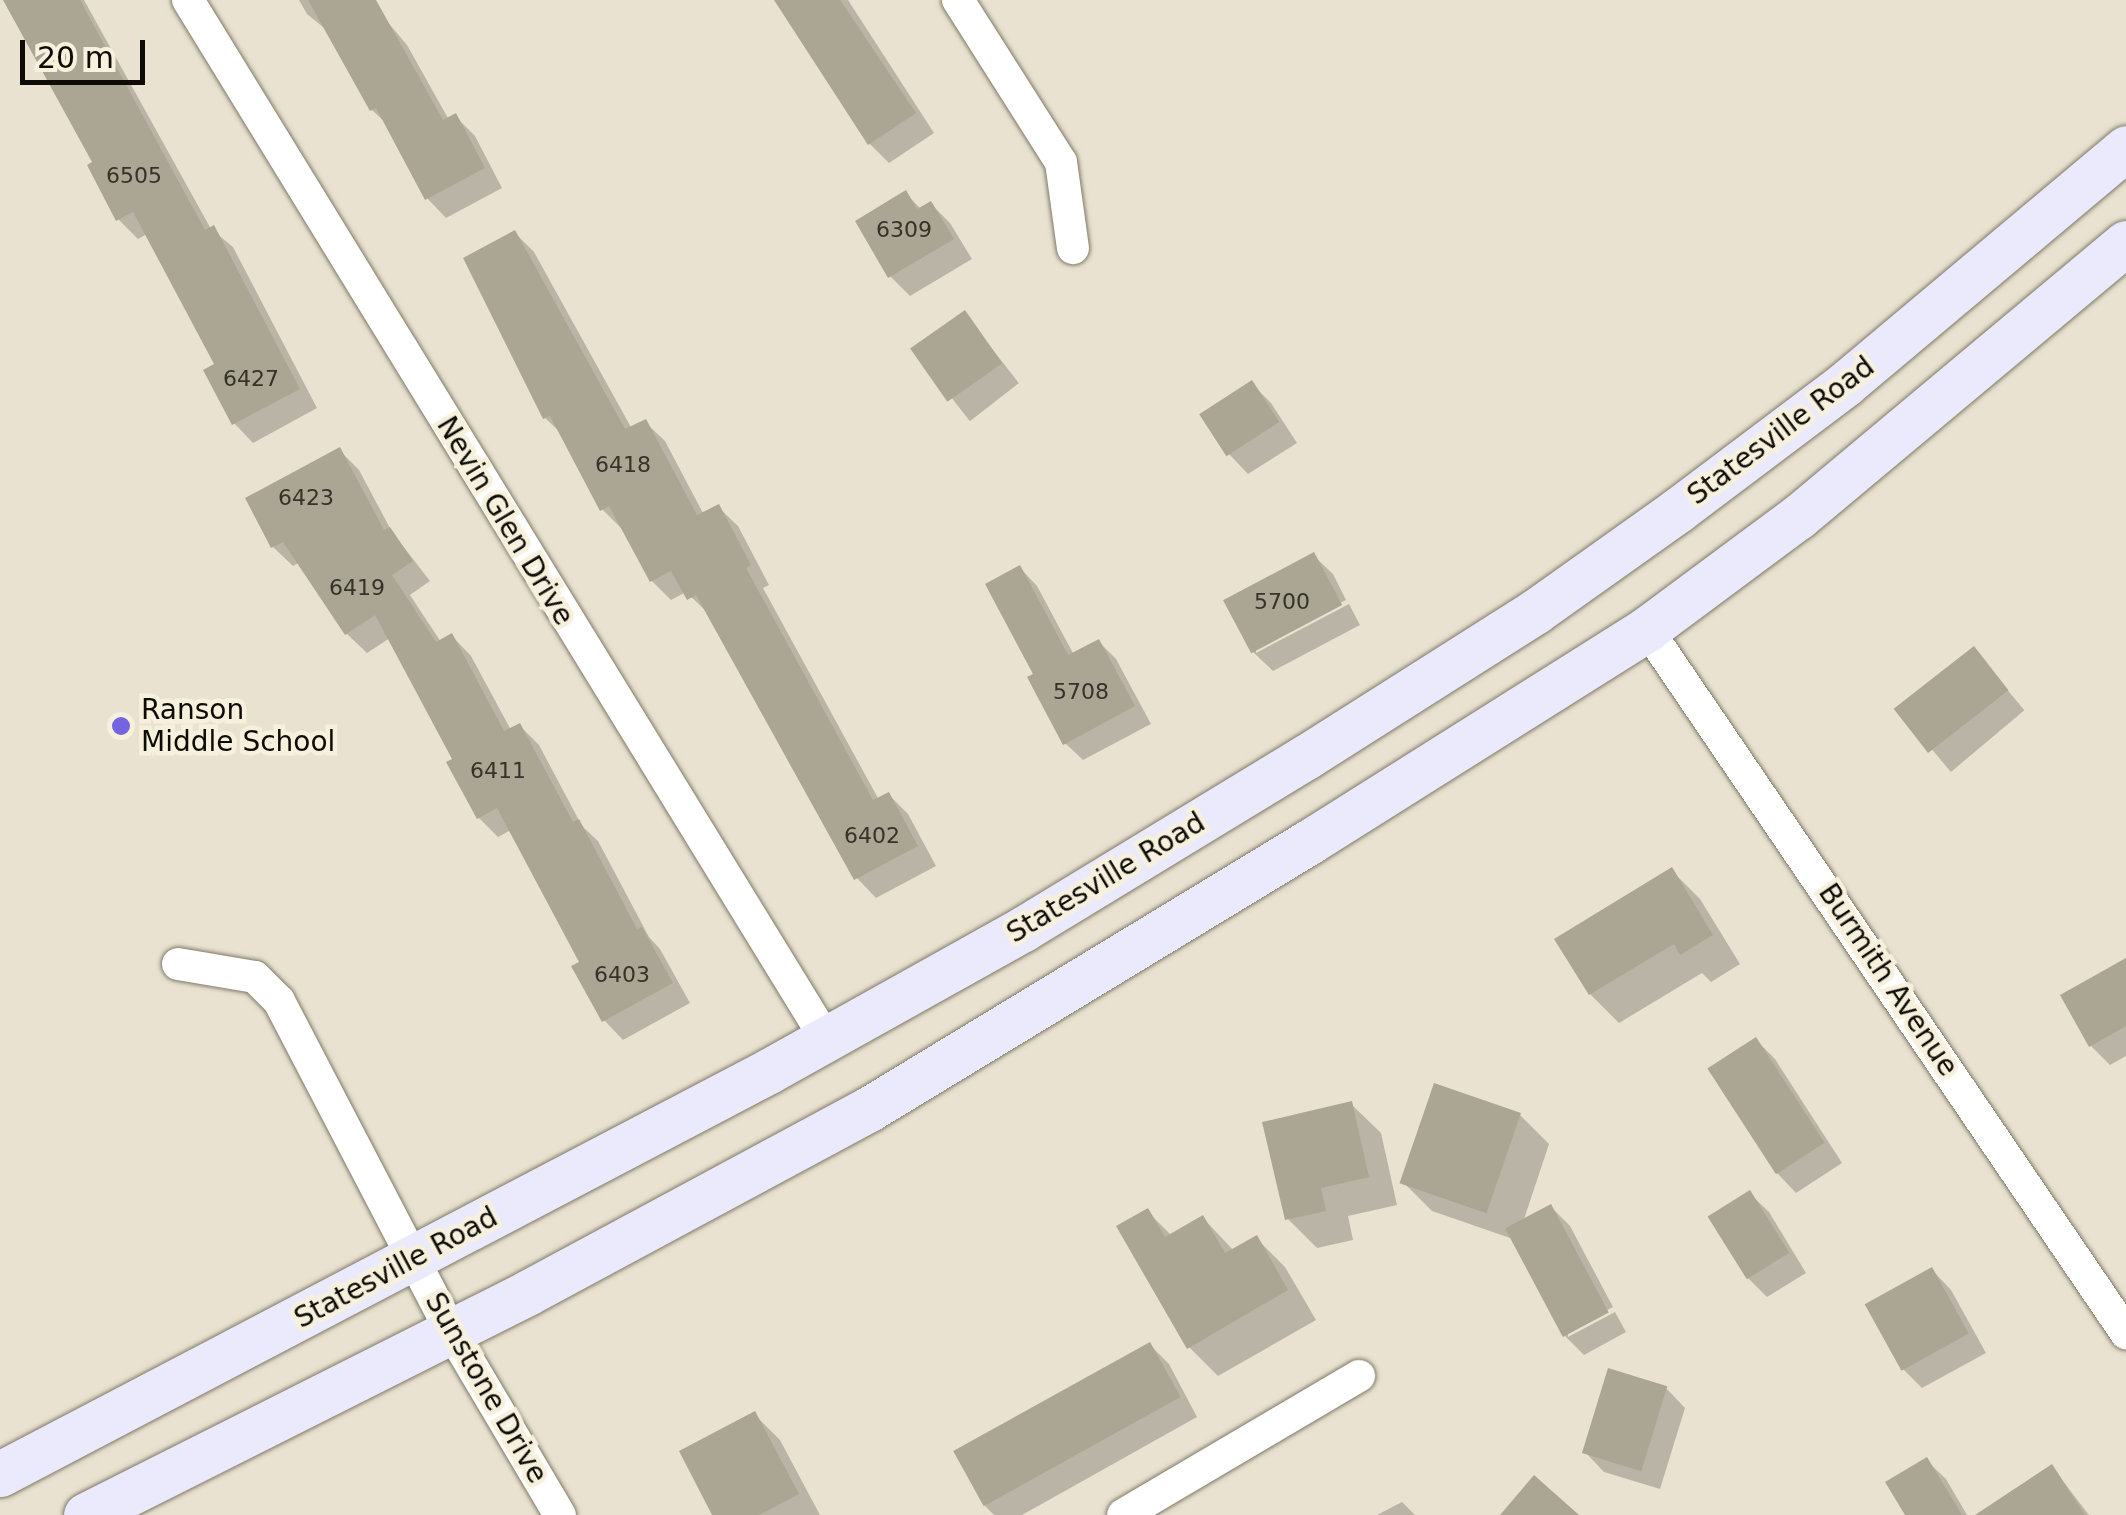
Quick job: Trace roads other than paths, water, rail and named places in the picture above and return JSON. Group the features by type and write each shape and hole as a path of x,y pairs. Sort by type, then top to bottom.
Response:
{"main road":[{"name":"Statesville Road","path":"0,1474 413,1260 826,1039 1040,919 1536,611 1845,384 2122,159"},
{"path":"86,1515 452,1332 869,1108 1309,842 1647,629 1798,516 2126,242"}],"street":[{"name":"Nevin Glen Drive","path":"188,0 826,1039"},
{"path":"958,0 1061,162 1073,248"},
{"name":"Burmith Avenue","path":"1647,629 2126,1332"},
{"name":"Sunstone Drive","path":"178,964 255,977 279,1000 452,1332 560,1515"},
{"path":"1123,1515 1359,1376"}],"place":[{"name":"Ranson Middle School","path":"121,726"}]}
